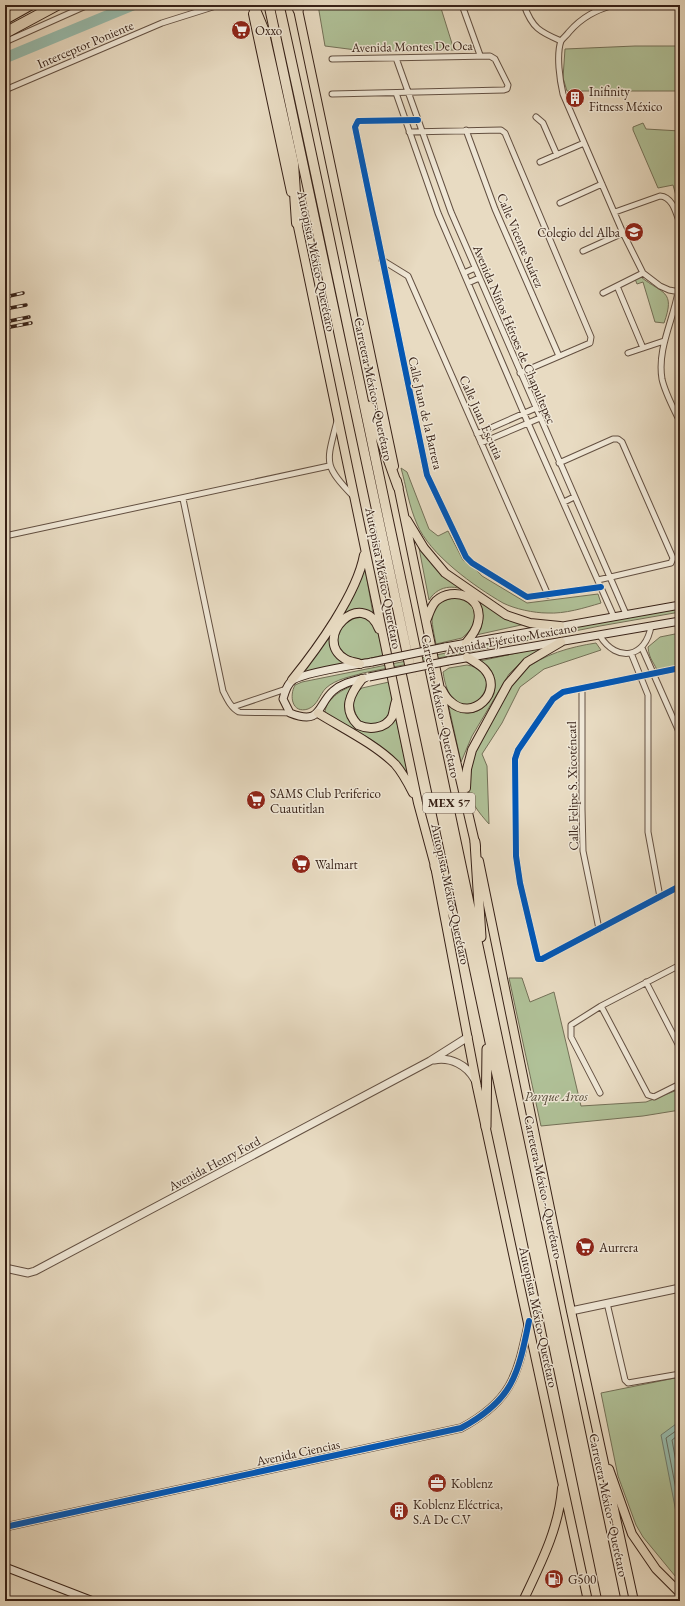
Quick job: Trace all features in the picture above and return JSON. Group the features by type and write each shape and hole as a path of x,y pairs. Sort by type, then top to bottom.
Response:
{"highway":[{"path":"5,19 30,5"},
{"path":"5,33 57,5"},
{"path":"252,5 263,29 293,162 298,224"},
{"name":"Carretera México - Querétaro","path":"269,5 607,1601"},
{"name":"Carretera México - Querétaro","path":"279,5 315,166 354,361 482,958 616,1601"},
{"path":"354,361 398,487"},
{"path":"475,842 481,910 482,958"},
{"path":"435,866 472,962"},
{"path":"486,1127 487,1032"}],"main road":[{"name":"Autopista México-Querétaro","path":"252,5 356,499 365,550 418,803 435,866 477,1087 529,1321 588,1601"},
{"path":"298,6 439,686 475,842 571,1311 634,1601"},
{"path":"404,514 424,548 445,573 506,615 530,623 560,626"},
{"path":"292,680 317,648 358,579 365,550"},
{"path":"426,621 435,602 446,594 458,593 465,595 474,603 479,616 474,632 466,643"},
{"path":"360,664 346,660 338,653 334,640 339,623 352,614 368,615 376,622 384,642"},
{"path":"467,808 465,785 472,750 508,684 527,662 560,642"},
{"path":"439,686 450,702 460,708 477,707 487,700 491,690 491,679 485,669 467,658"},
{"path":"365,678 352,691 349,700 349,711 358,725 372,728 387,723 392,716 396,698"},
{"path":"318,713 383,754 396,765 405,776 418,803"},
{"path":"598,1438 632,1534 656,1569 680,1593"},
{"path":"523,1601 554,1531 561,1501 562,1475"}],"street":[{"path":"5,42 88,5"},
{"name":"Interceptor Poniente","path":"5,90 162,24 219,5"},
{"path":"462,5 480,55"},
{"path":"524,5 528,17 535,27 542,33 561,41"},
{"path":"614,5 597,10 585,17 575,25 561,41 559,78 563,94 584,143 623,233 643,273 660,286 679,292 664,341 662,380 680,422"},
{"name":"Avenida Montes De Oca","path":"332,59 480,55 493,56 508,85 507,89 408,92"},
{"name":"Avenida Niños Héroes de Chapultepec","path":"396,58 451,212 626,614"},
{"name":"Avenida Niños Héroes de Chapultepec","path":"396,92 438,213 523,413 614,616"},
{"path":"332,94 408,92"},
{"path":"536,117 544,123 557,155"},
{"path":"406,121 418,120"},
{"name":"Calle Juan de la Barrera","path":"406,121 358,121 355,123 427,475 466,557 472,563 522,595 531,597 601,587"},
{"name":"Calle Vicente Suárez","path":"466,130 494,209 559,356"},
{"path":"409,132 501,130 505,133 592,338 590,343 520,373"},
{"path":"540,162 584,143"},
{"path":"560,203 602,184"},
{"path":"615,212 660,196 666,196 671,200 680,224"},
{"path":"583,251 623,233"},
{"name":"Calle Juan Escutia","path":"382,260 408,276 548,595"},
{"path":"464,273 475,268"},
{"path":"603,293 643,273"},
{"path":"468,283 479,278"},
{"path":"617,286 643,348"},
{"path":"628,354 664,341"},
{"path":"477,434 536,408"},
{"path":"338,416 329,455 329,466 335,477 356,499"},
{"path":"481,443 540,418"},
{"path":"559,463 613,439 618,439 622,442 673,560 670,563 598,580"},
{"path":"5,536 183,499 329,466"},
{"path":"564,502 574,497"},
{"path":"183,499 223,691 233,707 242,712 290,713 304,717 318,713"},
{"name":"Avenida Ejército Mexicano","path":"292,680 306,675 445,647 680,605"},
{"name":"Avenida Ejército Mexicano","path":"318,713 332,692 344,684 365,678 448,661 680,621"},
{"path":"600,636 604,643 616,652 631,653 642,648 648,640 651,626"},
{"path":"642,648 680,734"},
{"path":"631,653 642,676 648,695 648,832 660,897"},
{"path":"680,668 563,692 553,699 516,754 516,856 520,883 538,959 680,886"},
{"path":"290,713 283,699 292,680"},
{"name":"Calle Felipe S. Xicoténcatl","path":"582,688 583,851 598,929"},
{"path":"233,707 286,690"},
{"path":"600,1093 570,1032 571,1025 601,1006 680,965"},
{"path":"646,982 680,1048"},
{"path":"601,1006 648,1095 654,1097 680,1084"},
{"name":"Avenida Henry Ford","path":"5,1268 28,1273 35,1271 430,1060 468,1037"},
{"name":"Avenida Henry Ford","path":"430,1060 441,1059 458,1062 470,1072 477,1087"},
{"path":"571,1311 680,1288"},
{"path":"607,1303 625,1380 628,1383 680,1374"},
{"name":"Avenida Ciencias","path":"6,1528 461,1428 477,1419 490,1408 504,1394 513,1381 520,1365 529,1321"},
{"path":"5,1567 93,1601"}],"green space":[{"path":"318,5 440,5 454,50 364,51 325,46"},
{"path":"680,46 680,91 567,91 563,78 565,49"},
{"path":"643,123 646,129 680,131 680,210 673,185 658,188 633,130 633,127"},
{"path":"641,277 661,290 668,298 667,312 664,323 655,322 643,282 637,284 635,279"},
{"path":"401,468 407,472 429,529 438,536 448,531 463,560 471,564 482,576 527,603 598,594 601,603 568,612 536,612 519,609 503,603 479,588 442,558 423,535 412,510"},
{"path":"419,548 444,575 487,605 530,623 476,635 482,623 482,611 477,601 469,593 459,588 448,587 438,591 429,600"},
{"path":"365,568 373,614 366,611 355,610 345,614 333,629 337,656 344,663 300,674 321,648 359,582"},
{"path":"462,597 472,605 476,615 473,628 462,638 436,644 432,624 433,610 436,605 442,601"},
{"path":"680,608 680,612 600,626 363,673 334,682 326,688 314,705 308,709 298,709 295,707 292,699 295,685 302,682 605,621"},
{"path":"352,617 365,617 376,626 384,655 359,659 349,656 338,647 337,631"},
{"path":"680,631 680,668 658,673 648,647 660,637 675,634"},
{"path":"596,643 601,650 544,669 520,687 502,723 482,754 487,766 489,824 472,801 468,781 474,752 482,735 512,685 523,671 540,660 558,652"},
{"path":"544,647 520,663 509,674 472,736 461,762 448,703 465,713 477,711 485,706 494,691 492,674 488,666 480,661"},
{"path":"467,665 481,671 486,680 485,691 478,700 469,705 459,704 449,694 443,672 449,668"},
{"path":"389,682 392,697 391,708 387,717 373,725 365,724 359,719 354,710 353,697 362,688"},
{"path":"352,686 346,698 345,708 348,718 353,725 361,729 371,731 382,728 393,722 395,714 409,778 402,767 383,748 325,713 328,704 334,696"},
{"name":"Parque Arcos","path":"509,978 522,978 530,1002 554,992 581,1106 646,1102 680,1089 680,1110 643,1116 541,1126"},
{"path":"680,1377 680,1582 643,1537 636,1525 618,1476 601,1393"}],"water":[{"path":"680,1421 680,1519 676,1512 661,1435"}],"waterway":[{"path":"5,58 133,5"}],"railway":[{"path":"5,297 23,293"},
{"path":"5,309 26,305"},
{"path":"5,322 29,317"},
{"path":"5,328 31,323"}],"cycle path":[{"path":"418,120 358,121 355,127 427,475 466,557 472,563 527,597 601,587"},
{"path":"680,668 563,692 553,699 518,750 515,759 516,856 520,883 538,959 542,959 680,886"},
{"path":"5,1527 461,1428 478,1418 492,1407 510,1384 521,1357 529,1321"}],"place":[{"name":"Oxxo","path":"241,30"},
{"name":"Inifinity Fitness México","path":"575,98"},
{"name":"Colegio del Alba","path":"634,232"},
{"name":"SAMS Club Periferico Cuautitlan","path":"256,800"},
{"name":"Walmart","path":"301,864"},
{"name":"Aurrera","path":"585,1247"},
{"name":"Koblenz","path":"437,1483"},
{"name":"Koblenz Eléctrica, S.A De C.V","path":"399,1511"},
{"name":"G500","path":"554,1579"}]}
